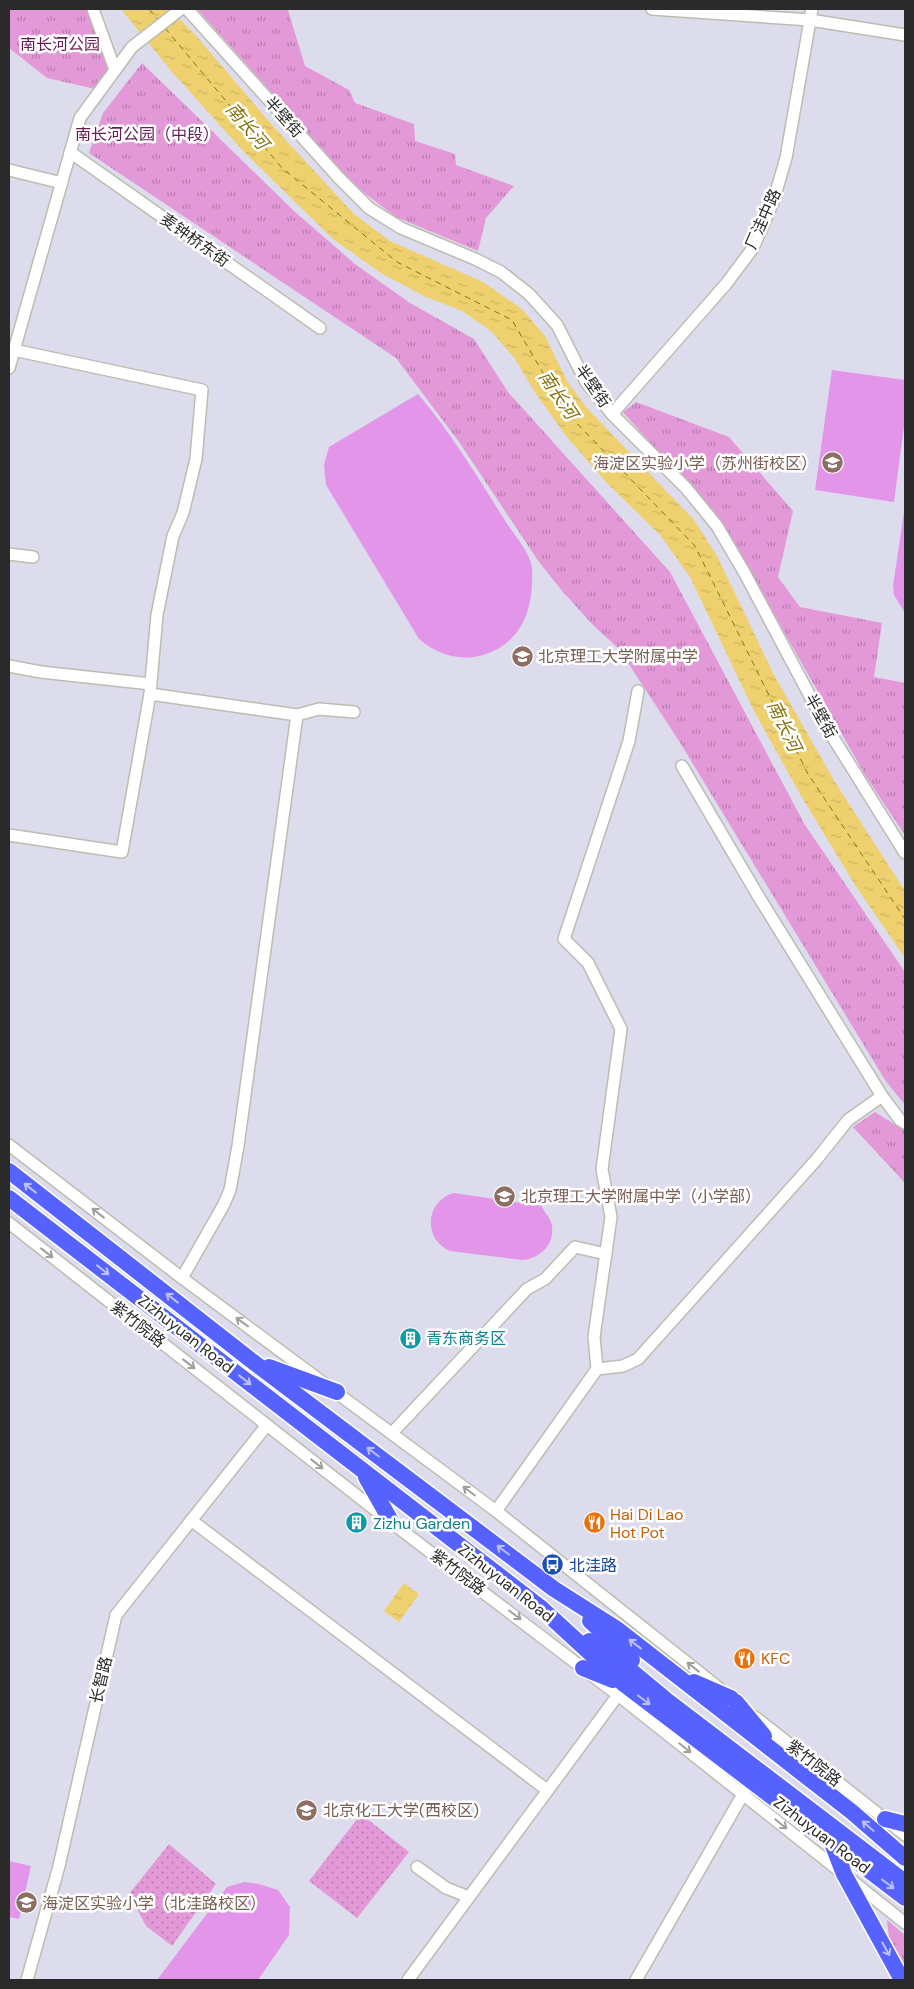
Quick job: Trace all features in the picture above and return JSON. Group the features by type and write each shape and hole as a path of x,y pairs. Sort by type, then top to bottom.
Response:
{"highway":[{"name":"Zizhuyuan Road","path":"9,1172 252,1361 554,1589 617,1629 852,1812 905,1858"},
{"name":"Zizhuyuan Road","path":"9,1198 540,1607 622,1690 747,1787 832,1843 905,1898"},
{"path":"252,1361 337,1392"},
{"path":"362,1470 392,1523"},
{"path":"554,1589 631,1659 668,1696 905,1882"},
{"path":"540,1607 668,1696 905,1871"},
{"path":"583,1668 622,1690"},
{"path":"674,1674 734,1700 785,1761"},
{"path":"885,1819 905,1824"},
{"path":"832,1843 844,1874 902,1980"}],"street":[{"path":"93,9 115,70"},
{"path":"652,9 811,14 905,35"},
{"path":"9,368 11,349 80,118 132,47 181,10"},
{"name":"半壁街","path":"181,10 369,208 401,228 501,272 530,294 557,325 586,382 612,414 686,488 717,526 744,572 827,728 905,853"},
{"name":"厂洼中路","path":"612,414 726,284 753,248 773,202 786,158 811,14"},
{"name":"麦钟桥东街","path":"70,152 320,328"},
{"path":"9,170 62,183"},
{"path":"9,835 122,852 150,689 156,615 173,536 183,513 196,459 202,390 11,349"},
{"path":"9,554 33,557"},
{"path":"9,666 297,715 319,709 354,712"},
{"path":"496,1511 597,1369 594,1337 611,1217 602,1169 621,1029 588,963 564,939 629,741 638,691"},
{"path":"182,1278 223,1206 230,1190 238,1146 297,715"},
{"path":"682,766 757,894 882,1096 900,1120 905,1123"},
{"path":"597,1369 623,1366 638,1359 798,1181 848,1120 882,1096"},
{"name":"紫竹院路","path":"9,1145 182,1278 496,1511 905,1835"},
{"name":"紫竹院路","path":"9,1223 392,1523 583,1668"},
{"path":"392,1433 527,1289 545,1279 575,1247 606,1254"},
{"name":"长智路","path":"27,1980 59,1866 116,1615 267,1426"},
{"path":"191,1520 547,1790"},
{"path":"408,1980 622,1690"},
{"path":"636,1980 747,1787 844,1874 905,1923"},
{"path":"417,1867 446,1888 469,1897"}],"green space":[{"name":"南长河公园","path":"9,9 87,9 109,71 95,89 47,78 9,48"},
{"path":"197,9 288,10 305,66 349,90 355,103 414,124 415,141 455,154 456,165 514,186 486,218 478,251 396,217 355,186"},
{"name":"南长河公园（中段）","path":"142,63 294,211 355,264 410,303 474,339 508,392 670,572 805,825 905,972 905,1105 885,1080 679,741 619,649 593,625 539,562 459,442 396,358 89,153 103,113"},
{"path":"636,402 729,437 793,511 778,577 800,607 882,623 874,677 905,683 905,835 865,775 724,526 623,412"},
{"path":"875,1112 905,1131 905,1183 853,1127"},
{"path":"361,1814 409,1852 357,1918 309,1881"},
{"path":"169,1844 216,1884 172,1946 146,1926 129,1894"},
{"path":"887,1920 905,1935 905,1968 889,1937"}],"shaded area":[{"path":"832,370 905,380 905,419 894,502 815,490"},
{"path":"418,394 464,456 524,548 532,566 531,594 522,625 509,641 500,648 480,656 461,657 443,654 419,639 326,485 324,465 329,447"},
{"path":"905,505 905,613 894,595 893,586"},
{"path":"454,1193 542,1206 551,1222 552,1236 549,1243 541,1253 522,1260 450,1251 435,1238 431,1220 433,1211 438,1203"},
{"path":"9,1861 31,1866 19,1919 9,1917"},
{"path":"244,1882 278,1890 290,1907 289,1935 258,1980 157,1980 227,1887"}],"water":[{"name":"南长河","path":"121,9 170,9 199,39 272,125 354,214 390,241 483,282 522,309 545,336 567,381 586,407 694,520 717,556 774,675 835,782 905,891 905,958 855,885 800,794 754,711 690,577 660,535 606,482 567,437 536,394 515,359 491,331 462,311 424,296 381,273 333,239 244,152 172,72"},
{"path":"404,1583 419,1594 399,1622 384,1611"}],"ferry route":[{"path":"149,9 159,21"},
{"path":"165,28 282,168 397,262 512,320 566,412 695,546 808,774 905,919"}],"place":[{"name":"海淀区实验小学（苏州街校区）","path":"833,463"},
{"name":"北京理工大学附属中学","path":"522,656"},
{"name":"北京理工大学附属中学（小学部）","path":"505,1196"},
{"name":"青东商务区","path":"410,1338"},
{"name":"Zizhu Garden","path":"357,1523"},
{"name":"Hai Di Lao Hot Pot","path":"594,1523"},
{"name":"北洼路","path":"553,1565"},
{"name":"KFC","path":"745,1658"},
{"name":"北京化工大学(西校区)","path":"307,1810"},
{"name":"海淀区实验小学（北洼路校区）","path":"26,1903"}]}
